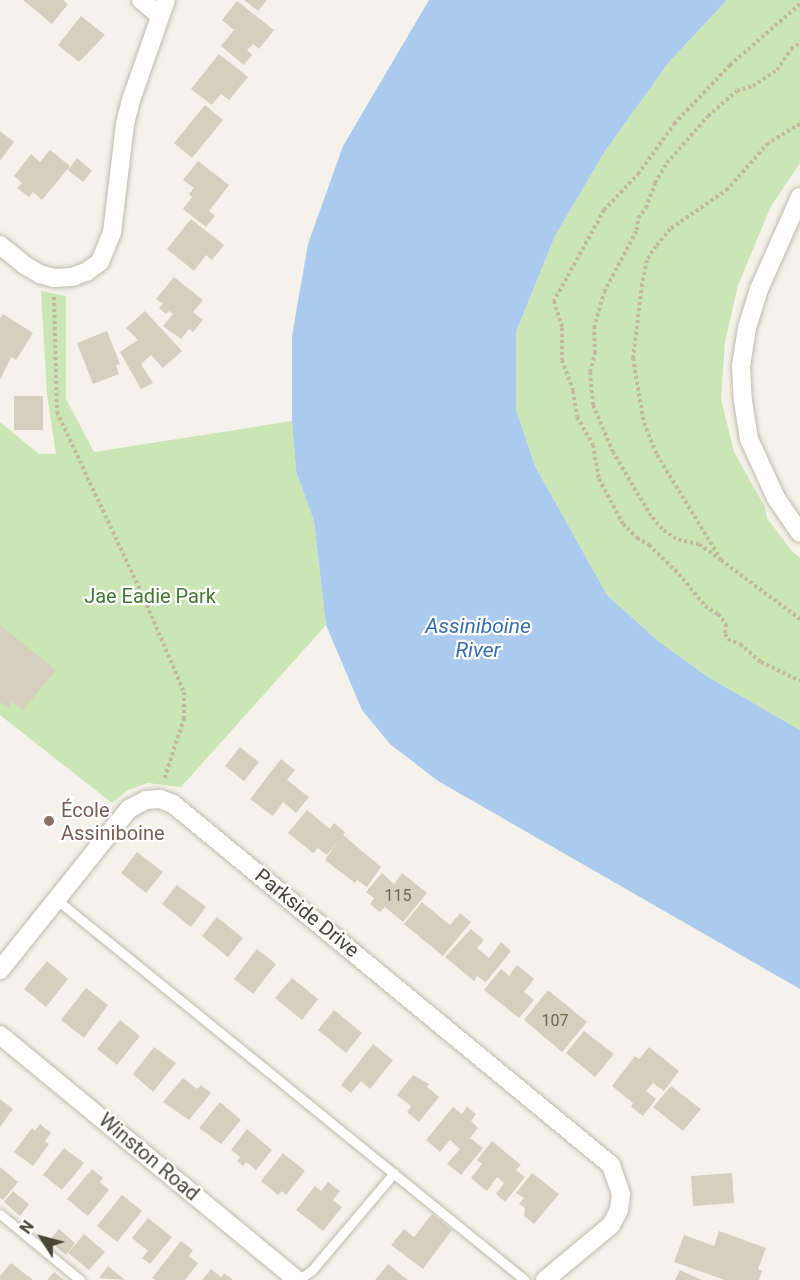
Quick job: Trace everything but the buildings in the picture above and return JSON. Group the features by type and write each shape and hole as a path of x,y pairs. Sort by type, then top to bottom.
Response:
{"street":[{"path":"0,245 26,266 40,274 54,278 72,277 86,272 100,262 112,233 125,124 163,7 141,0"},
{"path":"800,198 774,249 759,289 747,328 741,366 742,401 749,439 776,498 800,533"},
{"path":"0,970 129,809 146,800 160,799"},
{"name":"Parkside Drive","path":"160,799 183,811 604,1156 616,1174 621,1194 619,1210 611,1225 545,1280"},
{"name":"Winston Road","path":"0,1035 298,1280"}],"lane":[{"path":"57,900 525,1280"},
{"path":"298,1280 312,1270 394,1173"},
{"path":"0,1214 80,1280"}],"path":[{"path":"800,4 730,65 675,123 639,173 604,210 554,301 562,328 562,360 573,391 577,417 593,446 598,479 622,524 637,538 649,545 679,574 701,602 718,614 726,624 725,634 728,639 740,644 761,662 800,681"},
{"path":"800,43 791,49 784,62 769,76 753,86 737,91 708,116 667,163 655,183 646,208 638,218 637,230 604,292 594,328 595,353 590,372 593,405 612,452 662,530 676,539 699,544 800,620"},
{"path":"722,560 657,456 644,423 633,358 642,284 647,260 670,229 728,189 768,143 800,124"},
{"path":"54,278 57,412 142,594 184,692 184,718 174,744 160,799"}],"green space":[{"path":"727,0 800,0 800,163 771,206 738,285 725,342 721,399 734,452 765,507 767,518 791,550 800,558 800,730 711,679 658,641 607,595 535,466 516,410 516,332 555,236 605,151 669,62"},
{"name":"Jae Eadie Park","path":"41,291 66,296 66,399 94,452 292,421 296,471 314,521 326,625 181,787 148,783 128,790 112,803 0,715 0,422 39,454 56,454 47,395"}],"water":[{"name":"Assiniboine River","path":"429,0 727,0 669,62 605,151 555,236 516,332 516,410 535,466 607,595 658,641 711,679 800,730 800,989 438,781 390,744 362,710 326,625 314,521 296,471 292,421 292,336 308,244 343,146"}],"place":[{"name":"École Assiniboine","path":"49,821"}]}
